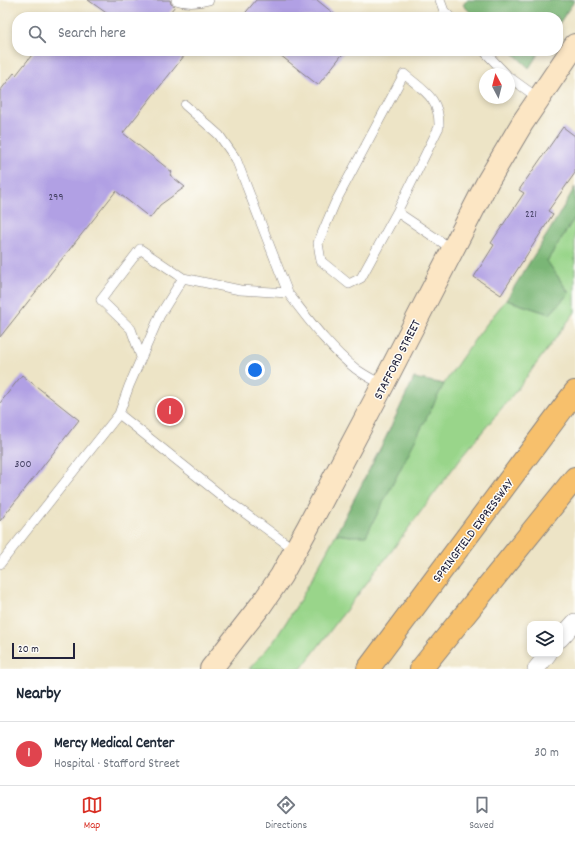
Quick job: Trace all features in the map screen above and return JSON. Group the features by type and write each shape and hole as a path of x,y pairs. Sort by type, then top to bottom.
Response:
{"highway":[{"name":"SPRINGFIELD EXPRESSWAY","path":"368,669 575,392"},
{"path":"421,669 575,478"},
{"path":"439,669 495,578"}],"main road":[{"name":"STAFFORD STREET","path":"210,669 261,605 281,576 383,385 452,249 503,155 538,98 575,45"}],"street":[{"path":"563,636 575,622"},
{"path":"536,669 546,657"}],"lane":[{"path":"176,0 182,3 198,3 209,0"},
{"path":"440,0 445,12"},
{"path":"489,56 500,68"},
{"path":"404,74 432,98 440,115 439,127 397,212 361,278 349,284 321,261 318,243 335,203 404,74"},
{"path":"515,81 538,98"},
{"path":"184,105 219,135 236,159 288,293 316,329 339,354 357,370 383,385"},
{"path":"397,212 452,249"},
{"path":"141,357 130,329 101,300 140,249 183,278 240,290 288,293"},
{"path":"0,564 119,414 141,357 160,315 183,278"},
{"path":"119,414 223,497 296,550"}],"green space":[{"path":"467,0 575,0 563,18 563,12 470,12 463,5"},
{"path":"516,56 537,56 529,68"},
{"path":"575,187 575,217 547,261 569,293 550,314 506,300 551,228"},
{"path":"575,217 575,312 519,387 460,459 301,669 249,669 274,641 299,602 336,534 351,536 405,445 443,385 463,356 506,300 550,314 569,293 547,261"},
{"path":"414,378 444,384 366,536 336,534 384,441"}],"building":[{"path":"88,0 170,0 171,4 175,6 170,12 105,12"},
{"path":"256,0 317,0 332,12 246,12"},
{"path":"31,56 184,56 123,133 172,172 170,175 185,187 160,205 150,218 116,191 0,337 0,91 14,73 16,75"},
{"path":"281,56 341,56 318,85"},
{"path":"563,127 575,136 575,173 548,211 553,214 501,295 474,277 494,245 491,243 524,193 519,190"},
{"path":"22,375 79,420 0,521 0,403"}],"place":[{"name":"Mercy Medical Center","path":"170,411"}]}
